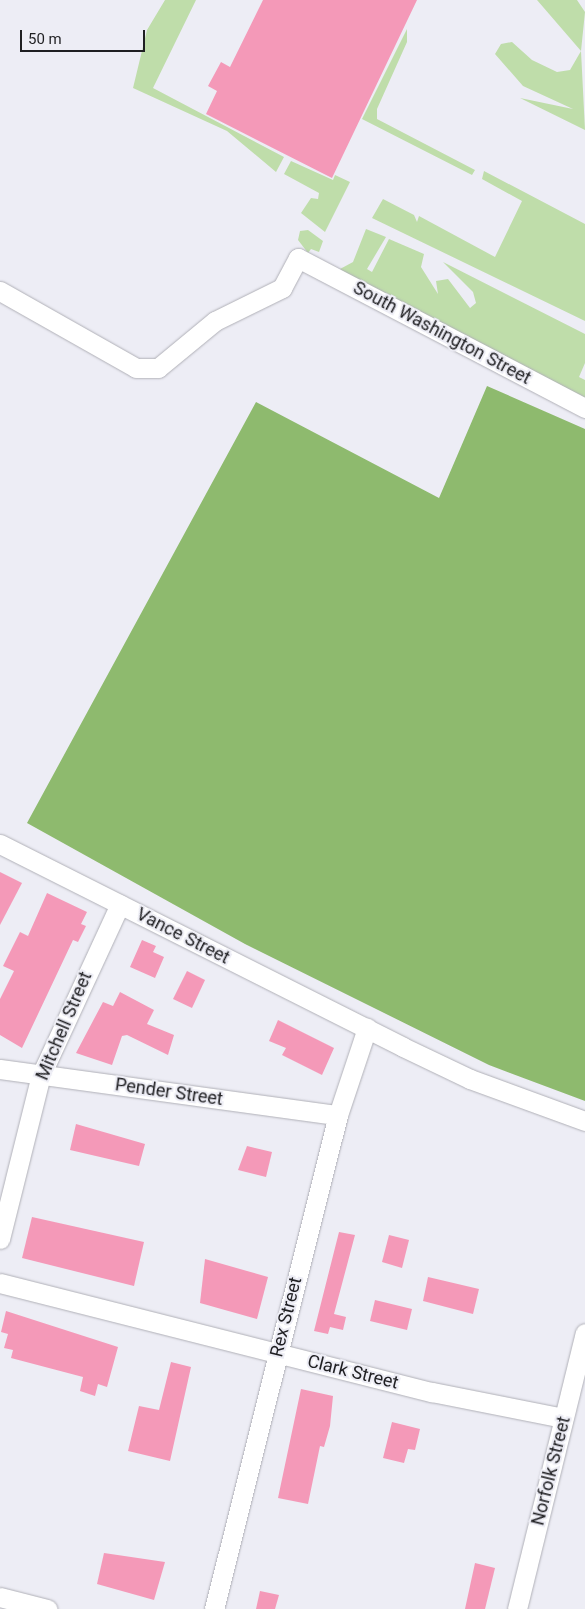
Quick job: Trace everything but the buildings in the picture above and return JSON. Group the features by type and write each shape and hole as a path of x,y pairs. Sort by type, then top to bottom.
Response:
{"street":[{"name":"South Washington Street","path":"0,291 121,361 136,368 158,368 215,322 282,288 298,258 585,408"},
{"name":"Vance Street","path":"0,844 367,1028"},
{"name":"Mitchell Street","path":"0,1239 41,1075 120,904"},
{"name":"Rex Street","path":"214,1609 276,1353 338,1115 367,1028"},
{"path":"367,1028 470,1079 585,1121"},
{"name":"Pender Street","path":"0,1069 338,1115"},
{"name":"Clark Street","path":"0,1283 276,1353 563,1418"},
{"name":"Norfolk Street","path":"517,1609 585,1333"},
{"path":"0,1597 47,1609"}],"green space":[{"path":"165,0 196,0 153,88 284,157 276,172 227,131 133,88 147,30"},
{"path":"537,0 577,0 585,12 581,51"},
{"path":"407,29 407,42 377,109 377,119 475,170 472,175 362,119"},
{"path":"512,42 532,60 557,72 570,70 581,51 585,130 520,98 573,109 523,86 495,54 501,44"},
{"path":"291,161 333,180 335,175 350,182 325,232 301,213 311,198 318,199 319,193 284,174"},
{"path":"484,171 585,224 585,321 372,218 383,199 414,215 417,222 419,216 495,257 522,201 482,179"},
{"path":"366,229 386,237 367,269 372,272 389,239 424,254 421,267 438,294 436,281 448,279 470,308 476,303 473,292 443,262 585,334 585,363 579,377 585,380 585,398 345,276 340,269 353,262"},
{"path":"308,230 323,241 319,252 311,249 308,253 298,240 300,231"},
{"path":"487,386 585,429 585,1101 489,1065 245,944 27,823 256,402 439,498"}]}
